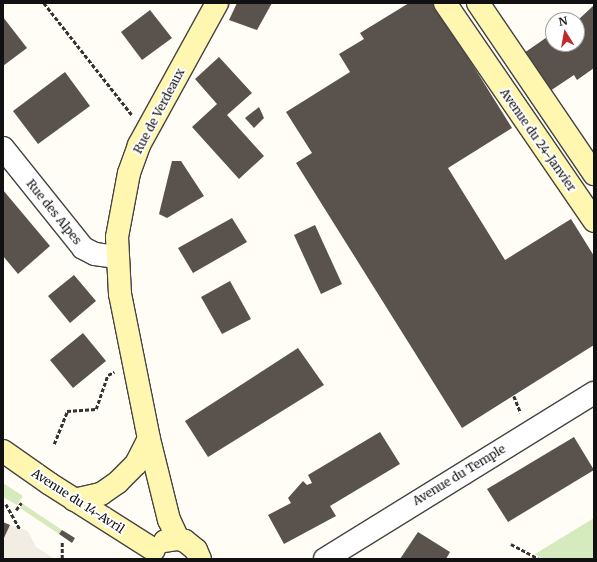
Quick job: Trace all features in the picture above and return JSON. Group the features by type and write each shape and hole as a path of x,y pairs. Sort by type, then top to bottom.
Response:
{"street":[{"name":"Rue de Verdeaux","path":"178,539 169,520 149,439 120,294 117,257 122,203 129,172 139,145 217,3"},
{"name":"Avenue du 24-Janvier","path":"445,3 594,221"},
{"path":"478,3 594,174"},
{"path":"483,60 506,45"},
{"name":"Rue des Alpes","path":"3,148 83,248 95,254 117,257"},
{"name":"Avenue du Temple","path":"325,559 432,491 594,393"},
{"path":"74,500 101,494 118,482 136,464 149,439"},
{"name":"Avenue du 14-Avril","path":"3,451 151,554 164,541 178,539"},
{"path":"178,539 191,545 200,559"}],"path":[{"name":"Rue de Verdeaux","path":"44,3 135,118"},
{"path":"54,444 67,412 96,409 108,374 120,370"},
{"path":"514,396 523,417"},
{"path":"16,510 21,503"},
{"path":"6,504 20,528"},
{"path":"62,541 62,559"},
{"path":"511,544 539,559"}],"green space":[{"path":"3,483 23,496 17,505 3,497"},
{"path":"23,504 62,530 59,534 20,508"},
{"path":"594,518 594,559 543,559 535,554"}],"shaded area":[{"path":"10,525 28,531 36,547 55,559 3,559 3,540"}],"building":[{"path":"237,3 272,3 257,30 229,20"},
{"path":"409,3 434,3 512,128 448,168 505,260 571,219 594,256 594,345 462,428 296,163 312,153 286,112 350,72 339,54 364,39 360,33"},
{"path":"594,5 594,68 577,80 574,75 550,91 524,53 545,39 545,52 585,52 585,13"},
{"path":"150,10 172,38 142,60 121,32"},
{"path":"3,17 27,48 3,66"},
{"path":"219,57 252,93 227,115 264,156 239,179 192,127 217,104 195,79"},
{"path":"65,72 90,106 38,144 13,111"},
{"path":"259,107 264,118 254,128 245,118"},
{"path":"172,161 181,161 204,196 167,218 159,214"},
{"path":"3,190 50,246 18,274 3,256"},
{"path":"232,218 247,242 193,273 178,248"},
{"path":"315,225 342,284 321,294 294,235"},
{"path":"74,275 96,301 70,323 48,296"},
{"path":"230,281 251,319 222,334 201,297"},
{"path":"83,333 106,361 73,388 50,360"},
{"path":"298,348 324,385 208,457 185,421"},
{"path":"380,432 400,464 330,506 336,516 284,544 268,515 291,503 288,498 303,481 307,485 312,483 308,475"},
{"path":"574,437 594,470 508,522 487,489"},
{"path":"3,522 10,525 3,540"},
{"path":"62,530 75,538 72,543 59,534"},
{"path":"418,532 450,552 446,559 400,559"}]}
